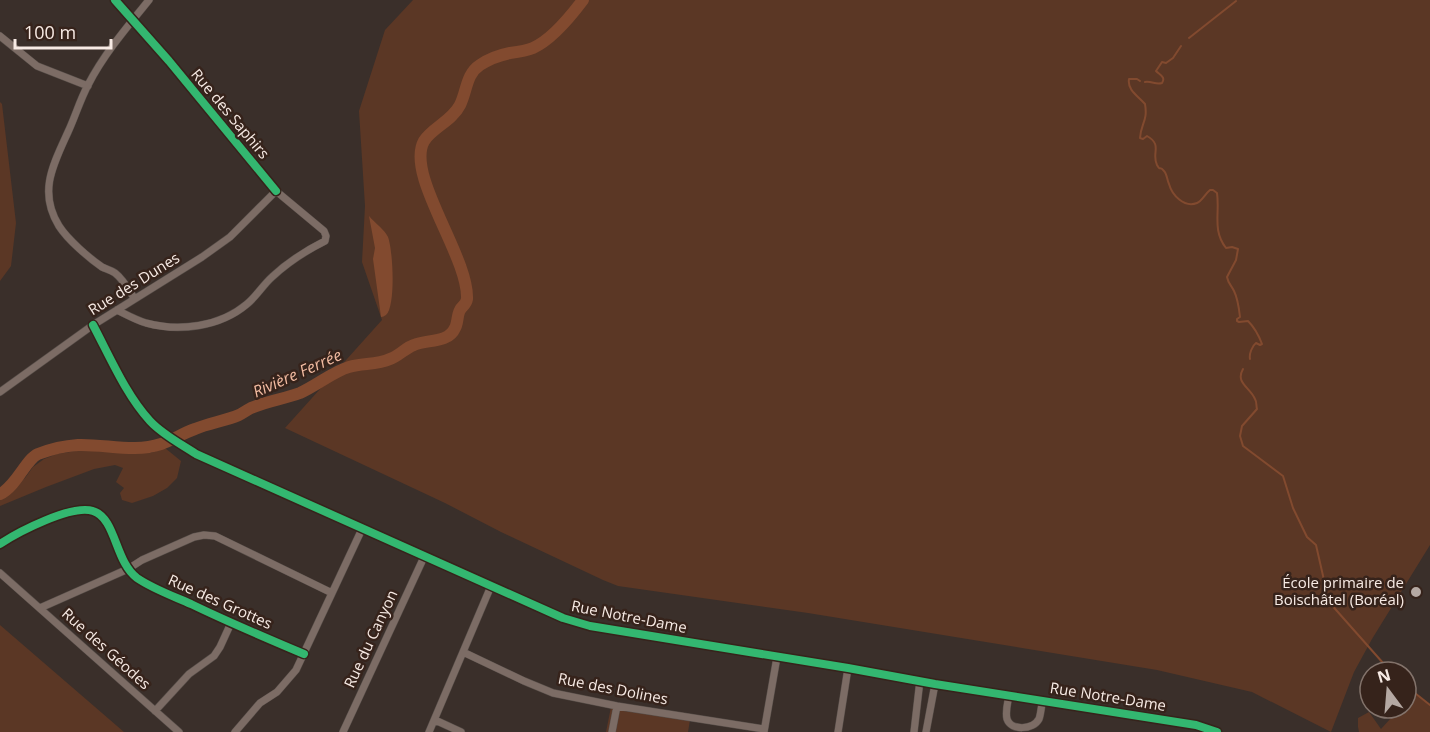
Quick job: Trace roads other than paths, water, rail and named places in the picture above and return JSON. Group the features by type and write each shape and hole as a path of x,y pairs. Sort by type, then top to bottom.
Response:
{"street":[{"name":"Rue des Saphirs","path":"115,0 276,191 324,231 326,236 325,241 290,261 247,304 226,318 198,326 170,327 134,320 117,310"},
{"path":"134,298 115,273 103,267 79,248 61,229 51,212 48,197 56,157 88,86 114,44 149,0"},
{"path":"0,36 37,66 88,86"},
{"name":"Rue des Dunes","path":"0,393 93,325 230,237 276,191"},
{"name":"Rue Notre-Dame","path":"93,325 132,399 151,422 196,454 563,618 590,626 1196,725 1217,732"},
{"path":"0,544 42,522 69,512 94,511 102,516 108,525 128,569"},
{"path":"235,732 260,703 277,692 296,670 362,529"},
{"name":"Rue des Géodes","path":"179,732 40,608 128,569 142,560 194,537 204,535 215,536 332,593"},
{"name":"Rue du Canyon","path":"343,732 424,557"},
{"name":"Rue des Grottes","path":"128,569 148,585 304,654"},
{"path":"0,573 40,608"},
{"path":"429,732 491,586"},
{"path":"155,711 189,674 214,656 231,623"},
{"name":"Rue des Dolines","path":"463,652 553,693 764,731"},
{"path":"764,731 777,657"},
{"path":"838,732 848,668"},
{"path":"914,732 920,680"},
{"path":"926,732 935,684"},
{"path":"1009,695 1007,721 1019,728 1035,724 1039,718 1043,700"},
{"path":"612,732 617,706"},
{"path":"435,720 461,732"}],"waterway":[{"name":"Rivière Ferrée","path":"0,494 11,486 29,461 43,452 78,445 151,447 186,432 239,415 251,408 300,393 343,369 385,361 411,346 442,339 452,333 459,312 467,299 465,282 423,174 420,156 424,141 456,111 475,69 495,58 528,50 540,44 560,27 583,0"},
{"path":"1189,38 1236,1"},
{"path":"1145,82 1162,83 1163,78 1156,71 1162,62 1166,63 1173,58 1181,46"},
{"path":"1140,81 1129,79 1131,90 1145,104 1146,114 1140,138 1147,136 1152,139 1156,146 1157,165 1165,172 1173,192 1179,200 1188,204 1199,202 1210,190 1217,193 1219,235 1226,248 1238,249 1236,260 1227,277 1237,300 1240,317 1237,321 1248,321 1262,344 1255,344 1250,353 1250,359"},
{"path":"1243,369 1242,381 1253,395 1257,409 1242,426 1240,436 1243,446 1283,476 1293,508 1307,537 1316,545 1329,602 1380,660"},
{"path":"1418,696 1430,705"}],"place":[{"name":"École primaire de Boischâtel (Boréal)","path":"1416,592"}]}
